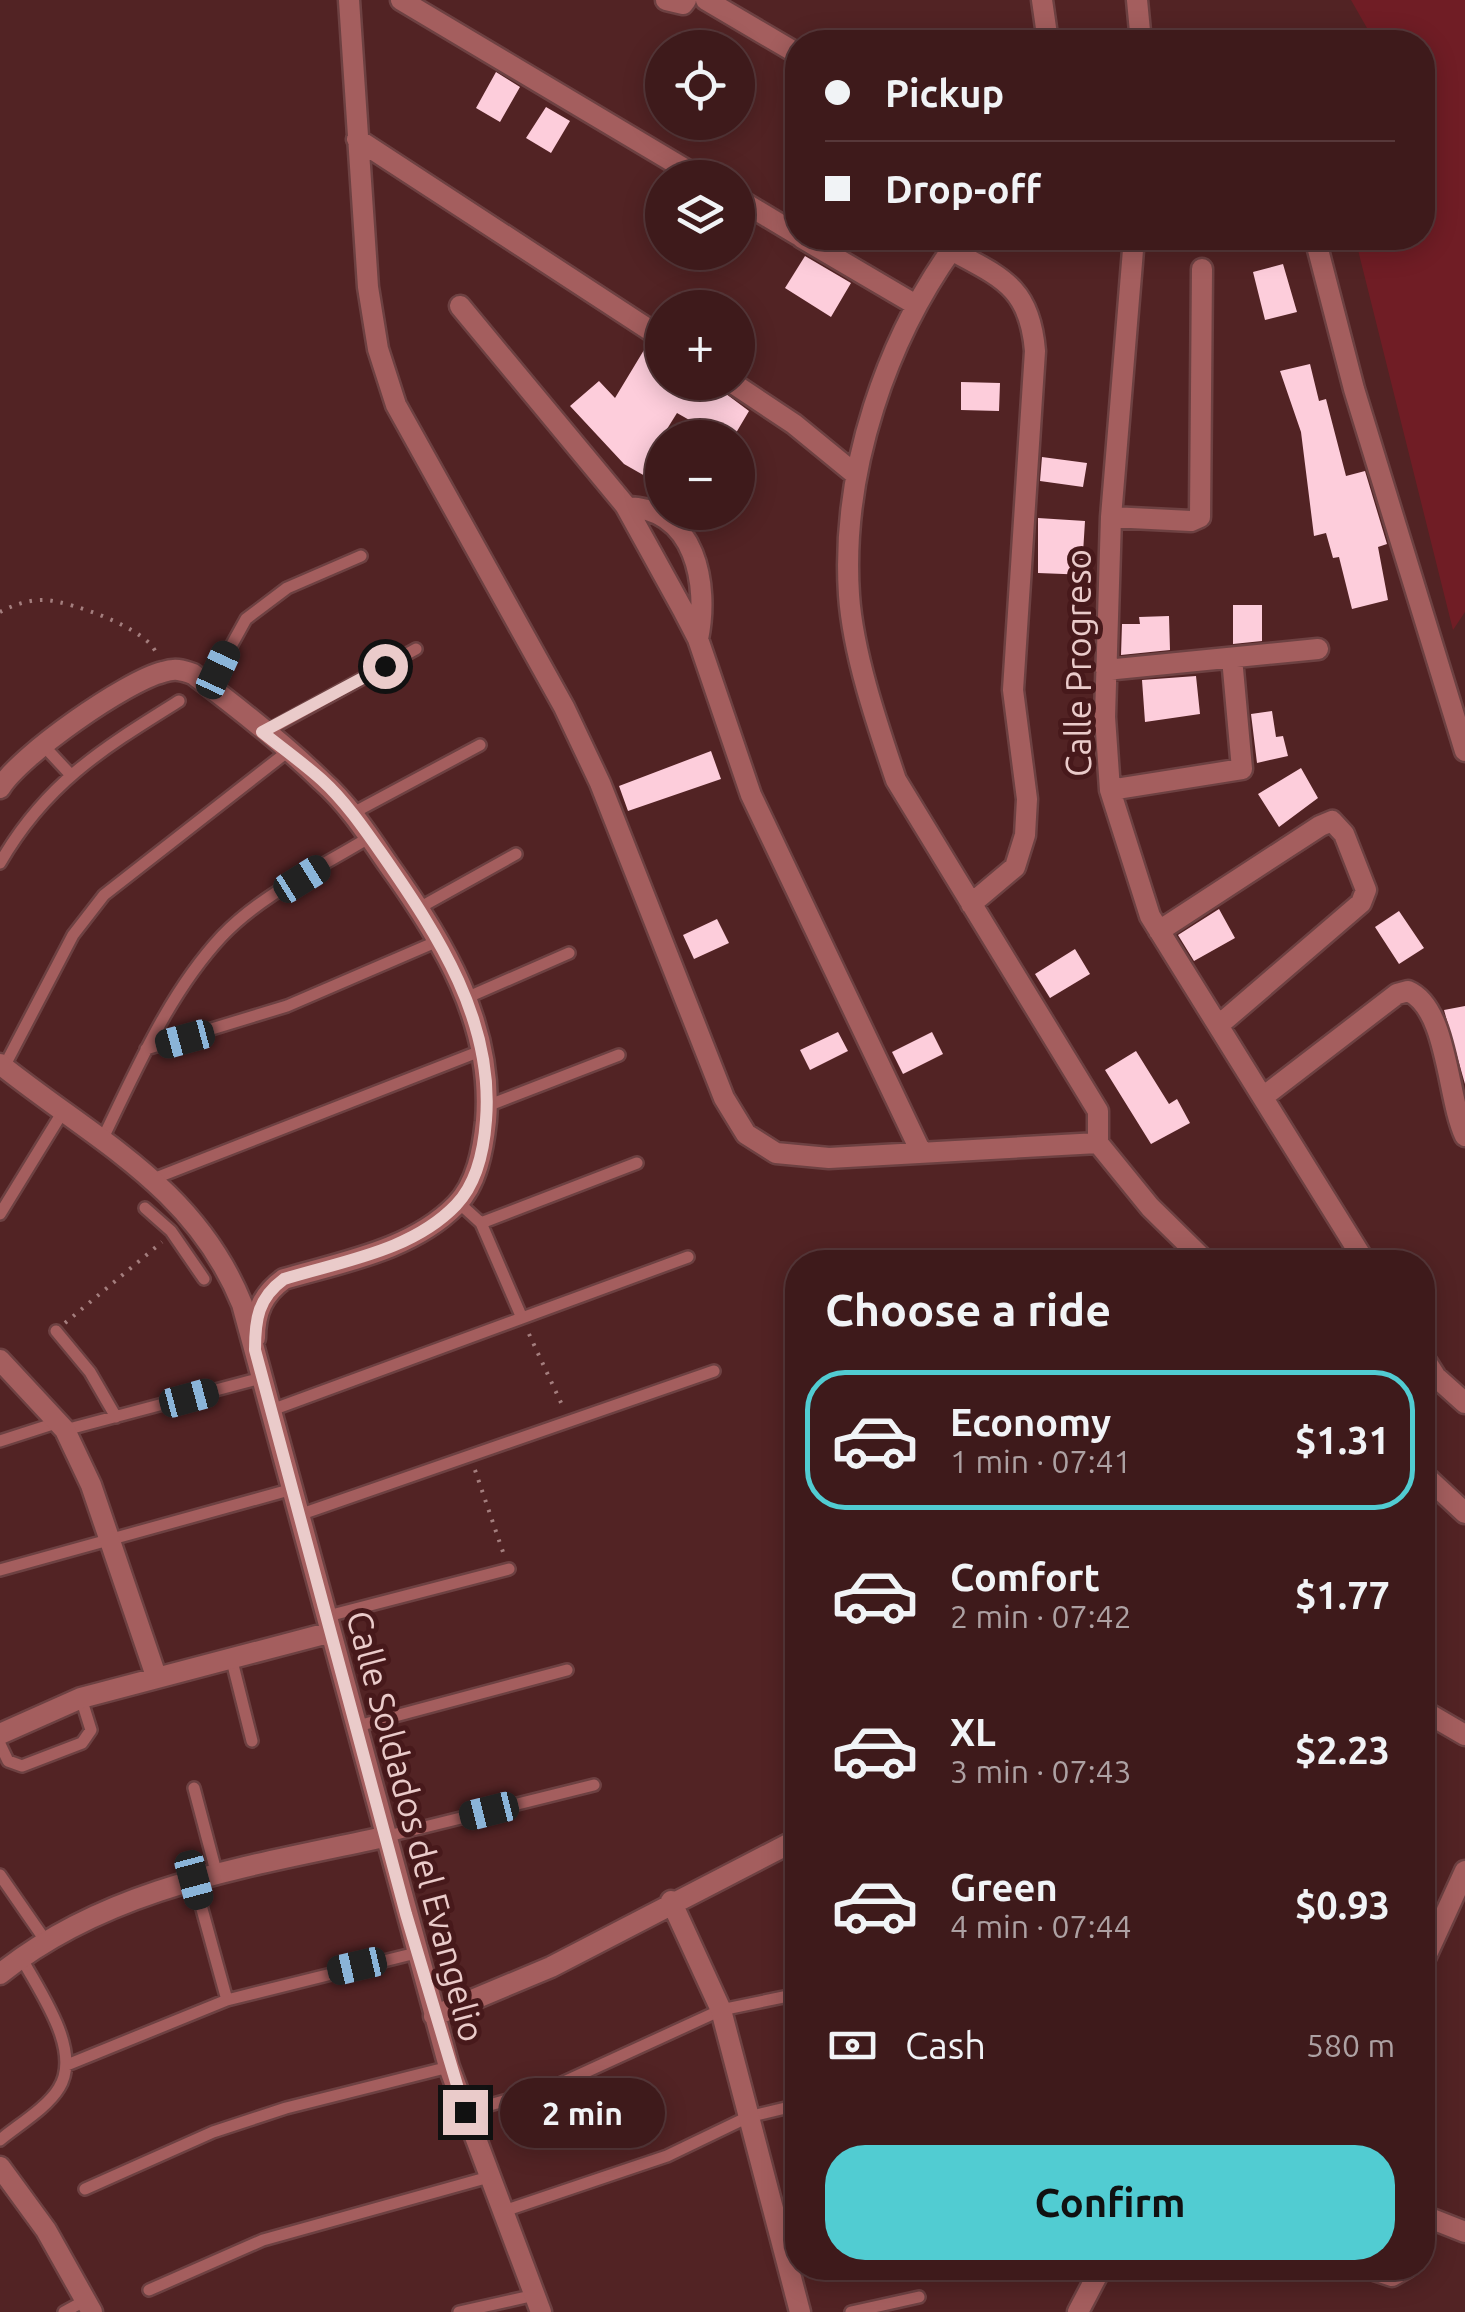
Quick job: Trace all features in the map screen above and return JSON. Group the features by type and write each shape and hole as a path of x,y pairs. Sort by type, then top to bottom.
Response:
{"street":[{"path":"349,0 368,286 378,348 396,405 571,722 600,783 724,1098 746,1134 776,1153 829,1158 1098,1143"},
{"path":"401,0 670,160"},
{"path":"666,0 683,4 686,0"},
{"path":"706,0 785,46"},
{"path":"1042,0 1046,30"},
{"path":"1137,0 1139,30"},
{"path":"358,140 645,327"},
{"path":"755,210 785,227"},
{"path":"824,250 916,305"},
{"path":"952,250 916,305 884,378 855,474 849,596 876,720 896,780 1098,1111 1098,1143 1150,1207 1194,1250"},
{"path":"964,250 1003,278 1022,298 1032,322 1035,351 1013,690 1026,799 1025,835 1015,868 971,904"},
{"name":"Calle Progreso","path":"1133,250 1111,518 1106,670 1110,790 1150,916 1359,1250"},
{"path":"1317,250 1354,389 1465,750"},
{"path":"1111,518 1200,517 1202,269"},
{"path":"460,306 626,507 698,639 751,795 922,1152"},
{"path":"755,398 855,474"},
{"path":"626,507 646,507 662,515 691,550 702,573 705,604 698,639"},
{"path":"1106,670 1318,648"},
{"path":"1110,790 1242,769 1232,658"},
{"path":"0,788 44,744 138,682 177,669 209,686 353,813 419,908 466,998 483,1050 487,1106 484,1143 474,1177 459,1202 431,1227 393,1246 284,1279 269,1290 260,1305 255,1350"},
{"path":"1159,931 1320,826 1332,821 1344,834 1366,890 1361,903 1219,1025"},
{"path":"1263,1097 1408,990 1420,996 1438,1031 1450,1097 1465,1136"},
{"path":"2,1066 153,1180 190,1214 225,1262 255,1350"},
{"name":"Calle Soldados del Evangelio","path":"255,1350 289,1490 448,2067 538,2303"},
{"path":"0,1360 62,1426 110,1537 156,1676"},
{"path":"1435,1375 1465,1403"},
{"path":"1435,1485 1465,1514"},
{"path":"0,1734 81,1698 231,1658 326,1625"},
{"path":"1435,1718 1465,1735"},
{"path":"0,1974 46,1940 103,1911 194,1880 384,1837"},
{"path":"434,2016 551,1967 670,1901 785,1845"},
{"path":"1435,1937 1465,1871"},
{"path":"670,1901 721,2010 748,2117 785,2209"},
{"path":"2,2172 46,2230 89,2306"},
{"path":"1435,2220 1465,2232"},
{"path":"792,2280 794,2309"},
{"path":"1078,2312 1095,2280"}],"lane":[{"path":"209,686 246,619 287,588 361,556"},
{"path":"262,732 416,648"},
{"path":"0,863 34,811 69,773 178,701"},
{"path":"44,744 69,773"},
{"path":"353,813 480,744"},
{"path":"2,1066 73,935 104,895 287,752"},
{"path":"101,1142 146,1050 189,977 224,934 268,900 370,837"},
{"path":"419,908 516,854"},
{"path":"146,1050 287,1006 438,941"},
{"path":"466,998 569,954"},
{"path":"153,1180 483,1050"},
{"path":"487,1106 619,1055"},
{"path":"0,1214 62,1114"},
{"path":"481,1223 637,1163"},
{"path":"459,1202 481,1223 522,1318"},
{"path":"144,1208 172,1231 204,1278"},
{"path":"172,1231 190,1214"},
{"path":"269,1411 688,1257"},
{"path":"56,1331 90,1372 116,1417"},
{"path":"296,1516 714,1371"},
{"path":"0,1442 116,1417 261,1378"},
{"path":"0,1570 289,1490"},
{"path":"326,1625 509,1569"},
{"path":"231,1658 252,1741"},
{"path":"354,1728 567,1670"},
{"path":"0,1744 8,1760 22,1766 82,1743 91,1730 81,1698"},
{"path":"384,1837 594,1785"},
{"path":"194,1788 217,1875"},
{"path":"0,1875 46,1940"},
{"path":"194,1880 228,2000"},
{"path":"67,2065 228,2000 416,1953"},
{"path":"0,2140 58,2091 67,2065 58,2032 22,1956"},
{"path":"465,2112 553,2087 616,2062 721,2010 785,1997"},
{"path":"85,2189 213,2132 305,2103 448,2067"},
{"path":"504,2211 637,2167 748,2117 785,2109"},
{"path":"150,2290 263,2240 489,2177"},
{"path":"851,2312 919,2296"},
{"path":"459,2312 538,2303"},
{"path":"64,2312 89,2306"}],"path":[{"path":"0,612 47,600 112,624 131,626 155,647 160,672"},
{"path":"56,1331 172,1231"},
{"path":"522,1318 570,1420"},
{"path":"470,1455 509,1569"}],"shaded area":[{"path":"1351,0 1465,0 1465,612 1453,630 1358,250 1435,250 1435,30 1368,30"}],"building":[{"path":"496,72 520,87 500,122 476,108"},
{"path":"546,107 570,121 551,153 526,138"},
{"path":"805,256 851,283 831,317 785,288"},
{"path":"1283,264 1297,312 1265,320 1253,272"},
{"path":"645,348 645,400 734,400 749,411 744,420 689,420 677,413 673,420 645,420 645,476 624,464 570,406 599,381 615,398"},
{"path":"1310,364 1319,401 1326,399 1346,476 1365,471 1387,544 1378,547 1388,600 1352,609 1339,557 1333,558 1326,533 1314,536 1301,432 1280,371"},
{"path":"961,382 1000,383 999,411 961,410"},
{"path":"1042,457 1087,463 1083,487 1040,481"},
{"path":"1038,518 1085,521 1083,553 1090,553 1089,575 1038,573"},
{"path":"1233,605 1262,605 1262,641 1233,644"},
{"path":"1169,616 1170,650 1121,655 1122,624 1140,624 1139,617"},
{"path":"1196,676 1200,714 1145,722 1142,680"},
{"path":"1272,711 1276,737 1283,736 1288,756 1257,763 1251,714"},
{"path":"711,751 721,779 628,811 619,786"},
{"path":"1301,768 1318,798 1279,827 1258,794"},
{"path":"1219,909 1235,938 1194,961 1178,935"},
{"path":"1399,911 1424,948 1399,964 1375,927"},
{"path":"717,919 729,943 694,959 683,935"},
{"path":"1075,949 1090,974 1050,998 1035,974"},
{"path":"1465,1006 1465,1084 1444,1010"},
{"path":"838,1032 848,1051 810,1070 800,1050"},
{"path":"932,1032 943,1054 903,1074 892,1052"},
{"path":"1136,1051 1169,1104 1177,1099 1190,1123 1151,1144 1105,1070"}],"route":[{"path":"385,666 262,732 323,781 353,813 419,908 453,967 483,1050 487,1106 484,1143 474,1177 459,1202 431,1227 393,1246 284,1279 269,1290 255,1323 255,1350 289,1490 448,2067 465,2112"}]}
